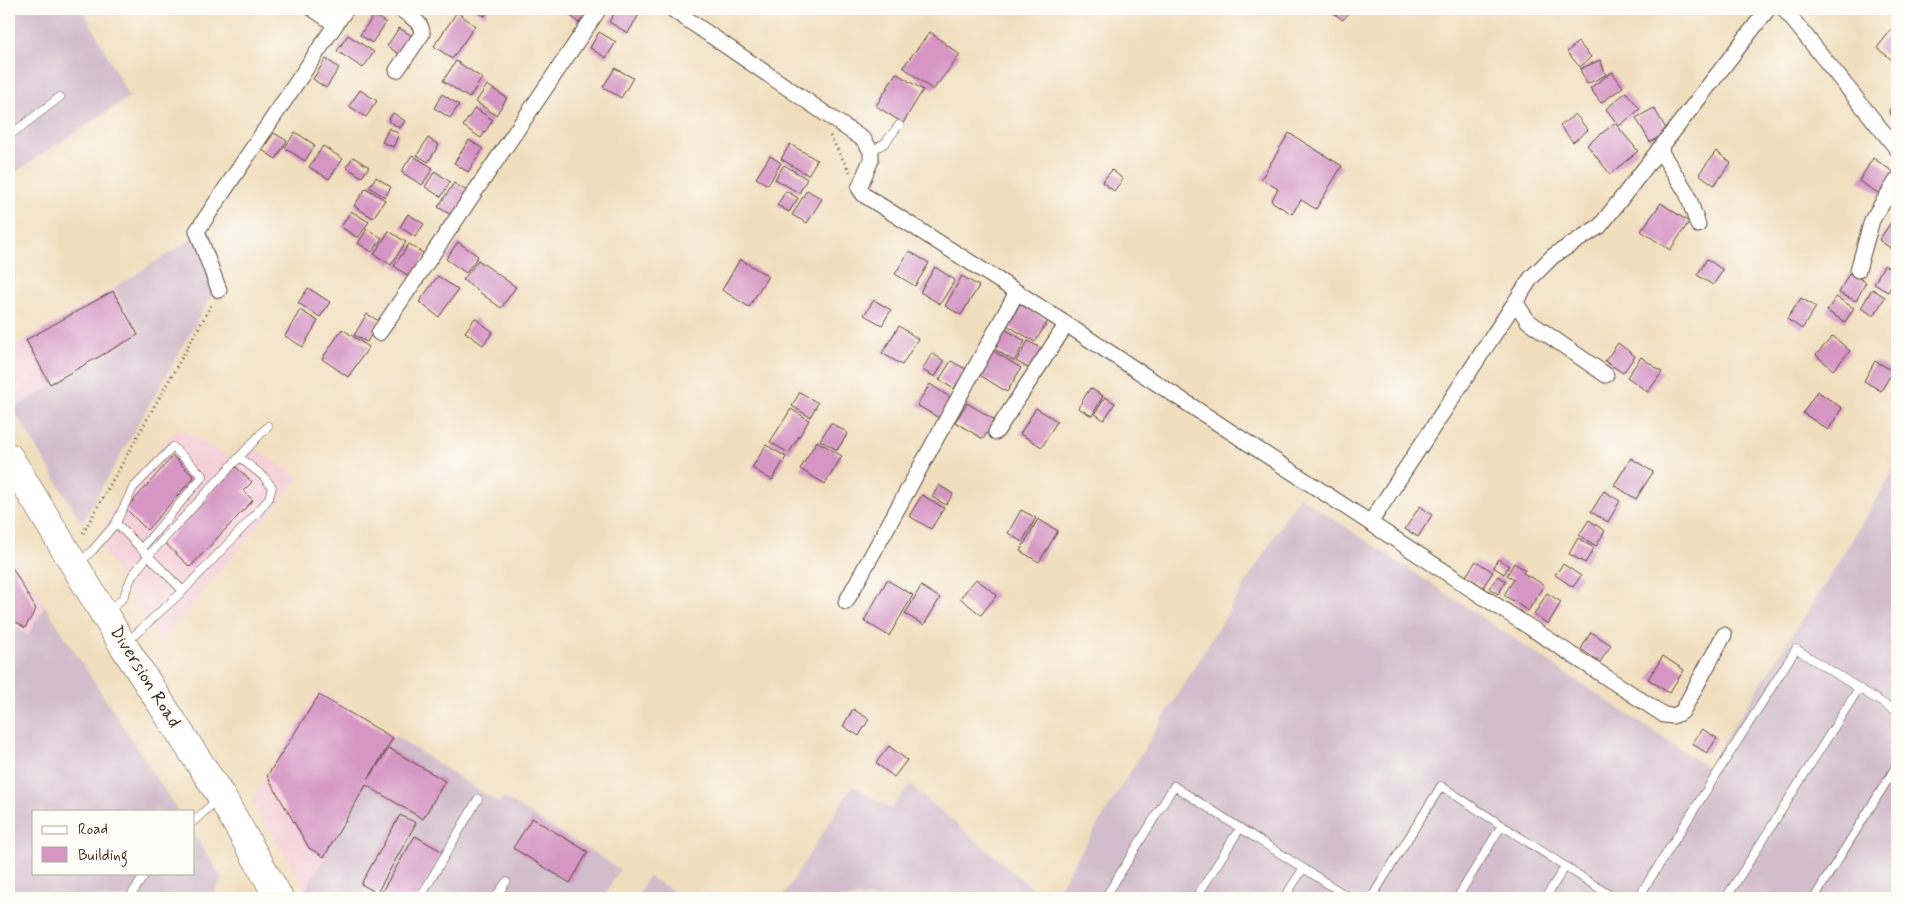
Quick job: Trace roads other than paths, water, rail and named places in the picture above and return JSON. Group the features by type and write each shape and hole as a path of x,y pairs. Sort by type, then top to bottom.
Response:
{"highway":[{"name":"Diversion Road","path":"15,472 106,614 123,645 221,796 271,894"}],"street":[{"path":"313,9 335,24"},
{"path":"220,290 197,231 346,9"},
{"path":"397,70 422,34 420,24 400,9"},
{"path":"379,333 599,9"},
{"path":"672,9 864,140 871,151 871,160 859,188 864,195 1017,292 1664,715 1673,716 1682,712 1724,635"},
{"path":"1370,523 1531,278 1554,256 1600,226 1768,9"},
{"path":"1784,9 1897,149"},
{"path":"1659,149 1687,193 1698,225"},
{"path":"1858,270 1872,220 1897,180"},
{"path":"846,602 1017,292"},
{"path":"1515,302 1528,321 1606,376"},
{"path":"996,432 1066,325"}],"lane":[{"path":"9,136 60,97"},
{"path":"871,151 885,143 899,124"},
{"path":"106,614 123,598 132,576 148,556 268,426"},
{"path":"76,566 93,550 116,523 133,488 173,447 203,476 141,549"},
{"path":"123,645 183,591 269,498 272,487 264,477 239,457"},
{"path":"116,523 183,591"},
{"path":"1638,898 1796,649 1897,712"},
{"path":"1726,898 1859,688"},
{"path":"1814,898 1897,765"},
{"path":"1106,898 1174,786 1350,898"},
{"path":"1371,898 1441,786 1614,898"},
{"path":"195,820 221,796"},
{"path":"420,898 478,799"},
{"path":"1457,898 1502,826"},
{"path":"1196,898 1240,828"},
{"path":"1545,898 1565,867"},
{"path":"1284,898 1303,869"},
{"path":"129,898 145,874"},
{"path":"495,898 506,882"}]}
